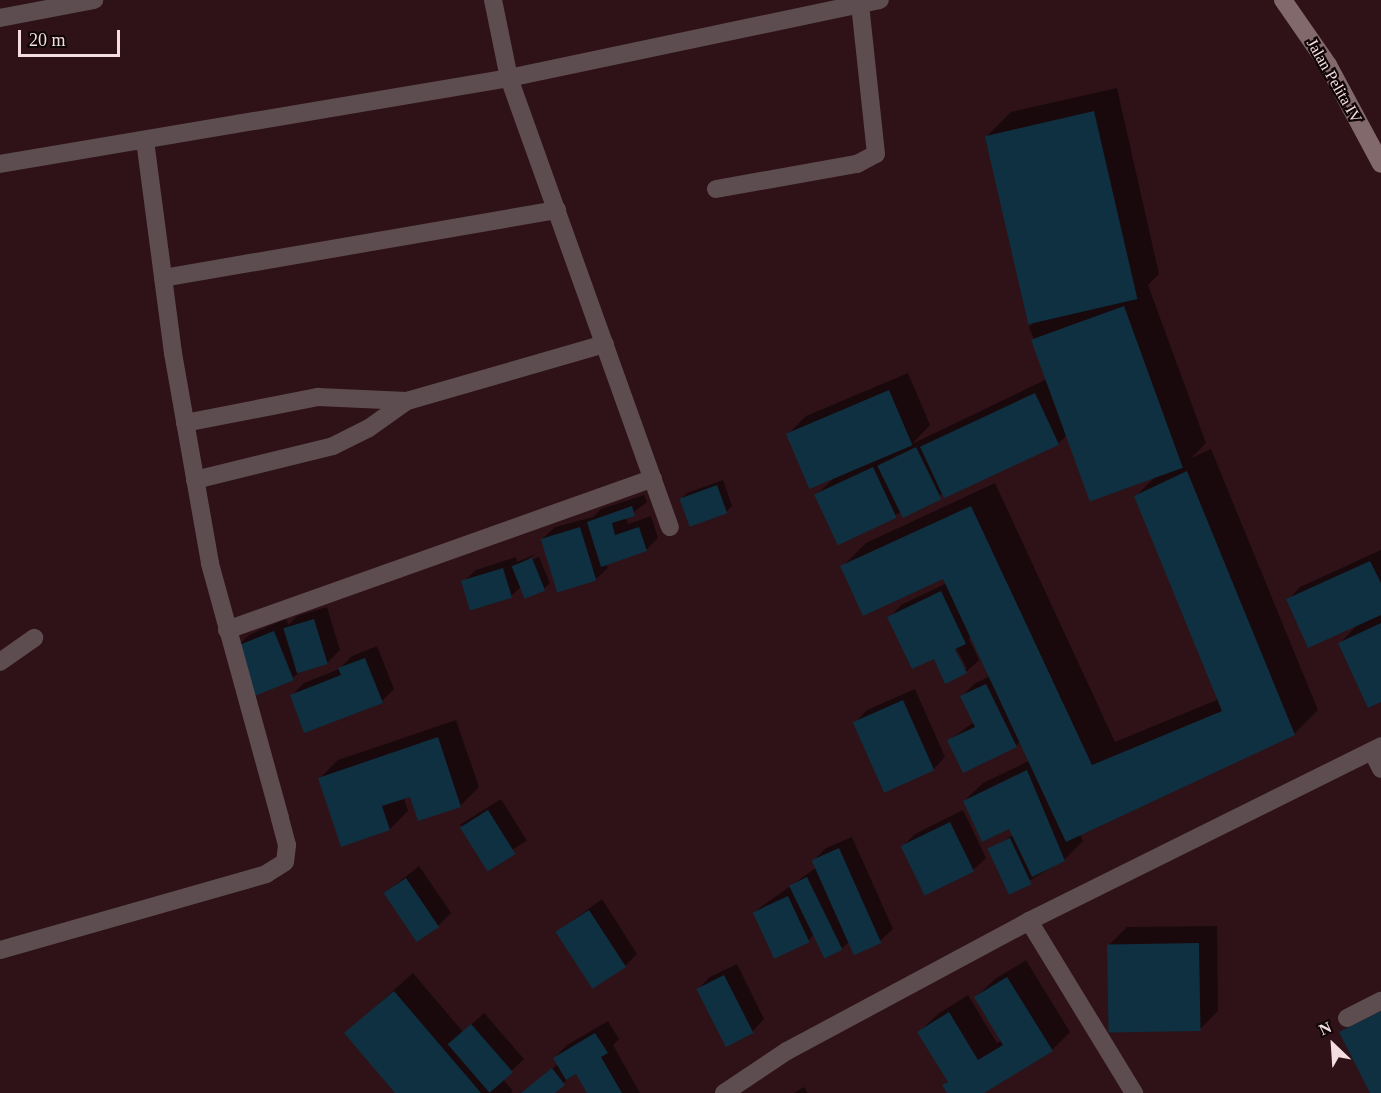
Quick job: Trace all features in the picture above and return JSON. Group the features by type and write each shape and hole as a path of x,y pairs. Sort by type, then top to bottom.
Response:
{"street":[{"path":"0,18 94,0"},
{"path":"493,0 509,78 670,526"},
{"path":"0,164 509,78 880,0"},
{"name":"Jalan Pelita IV","path":"1283,0 1328,64 1381,164"},
{"path":"716,189 857,164 876,153 860,4"},
{"path":"0,950 266,874 285,862 287,845 210,563 185,423 145,140"},
{"path":"163,278 557,210"},
{"path":"185,423 318,397 407,401 605,344"},
{"path":"195,480 333,446 369,428 407,401"},
{"path":"227,630 652,478"},
{"path":"0,662 34,638"},
{"path":"724,1093 787,1051 1029,921 1377,749 1381,769"},
{"path":"1029,921 1134,1093"},
{"path":"1347,1018 1381,1000"}],"building":[{"path":"1094,111 1137,299 1028,324 985,136"},
{"path":"1124,306 1183,468 1090,501 1031,340"},
{"path":"889,390 912,445 809,489 786,434"},
{"path":"1035,393 1059,445 944,498 920,447"},
{"path":"916,447 941,499 903,518 877,466"},
{"path":"873,467 897,518 838,545 814,494"},
{"path":"1187,471 1295,735 1066,842 943,579 863,616 840,566 971,506 1092,765 1222,711 1134,496"},
{"path":"717,485 727,513 690,527 679,499"},
{"path":"632,506 635,516 612,523 615,535 639,527 647,551 601,567 587,522"},
{"path":"580,527 596,581 557,593 541,539"},
{"path":"532,558 545,590 525,599 512,566"},
{"path":"1370,561 1381,583 1381,615 1308,648 1286,599"},
{"path":"503,568 512,598 470,611 461,581"},
{"path":"941,591 966,644 955,649 967,673 945,684 934,659 912,669 887,617"},
{"path":"314,619 328,664 297,673 283,628"},
{"path":"1381,623 1381,702 1368,708 1338,643"},
{"path":"274,631 294,680 254,696 234,647"},
{"path":"365,658 383,703 304,733 290,695 341,675 338,668"},
{"path":"986,684 1017,747 963,773 947,740 975,727 960,696"},
{"path":"903,700 934,770 884,793 853,722"},
{"path":"438,737 461,807 418,821 410,797 382,806 390,830 341,847 318,778"},
{"path":"1027,770 1065,861 1032,877 1009,829 982,842 963,801"},
{"path":"488,810 516,854 488,872 460,827"},
{"path":"950,822 974,871 925,896 901,846"},
{"path":"1010,838 1032,884 1009,895 987,849"},
{"path":"839,848 881,943 854,955 812,860"},
{"path":"807,877 843,950 825,959 789,886"},
{"path":"406,878 439,927 417,942 384,893"},
{"path":"788,896 810,942 774,959 753,912"},
{"path":"589,910 626,967 592,989 555,932"},
{"path":"1199,943 1201,1031 1109,1033 1107,945"},
{"path":"724,975 754,1033 726,1047 696,989"},
{"path":"1007,977 1053,1051 984,1093 947,1093 942,1085 948,1082 917,1032 949,1012 978,1060 1003,1045 974,997"},
{"path":"394,991 481,1093 395,1093 344,1033"},
{"path":"1381,1011 1381,1093 1370,1093 1339,1032"},
{"path":"471,1024 513,1072 490,1093 448,1044"},
{"path":"595,1033 608,1053 601,1057 622,1093 587,1093 576,1074 566,1080 553,1058"},
{"path":"552,1068 565,1085 555,1093 521,1093"}]}
